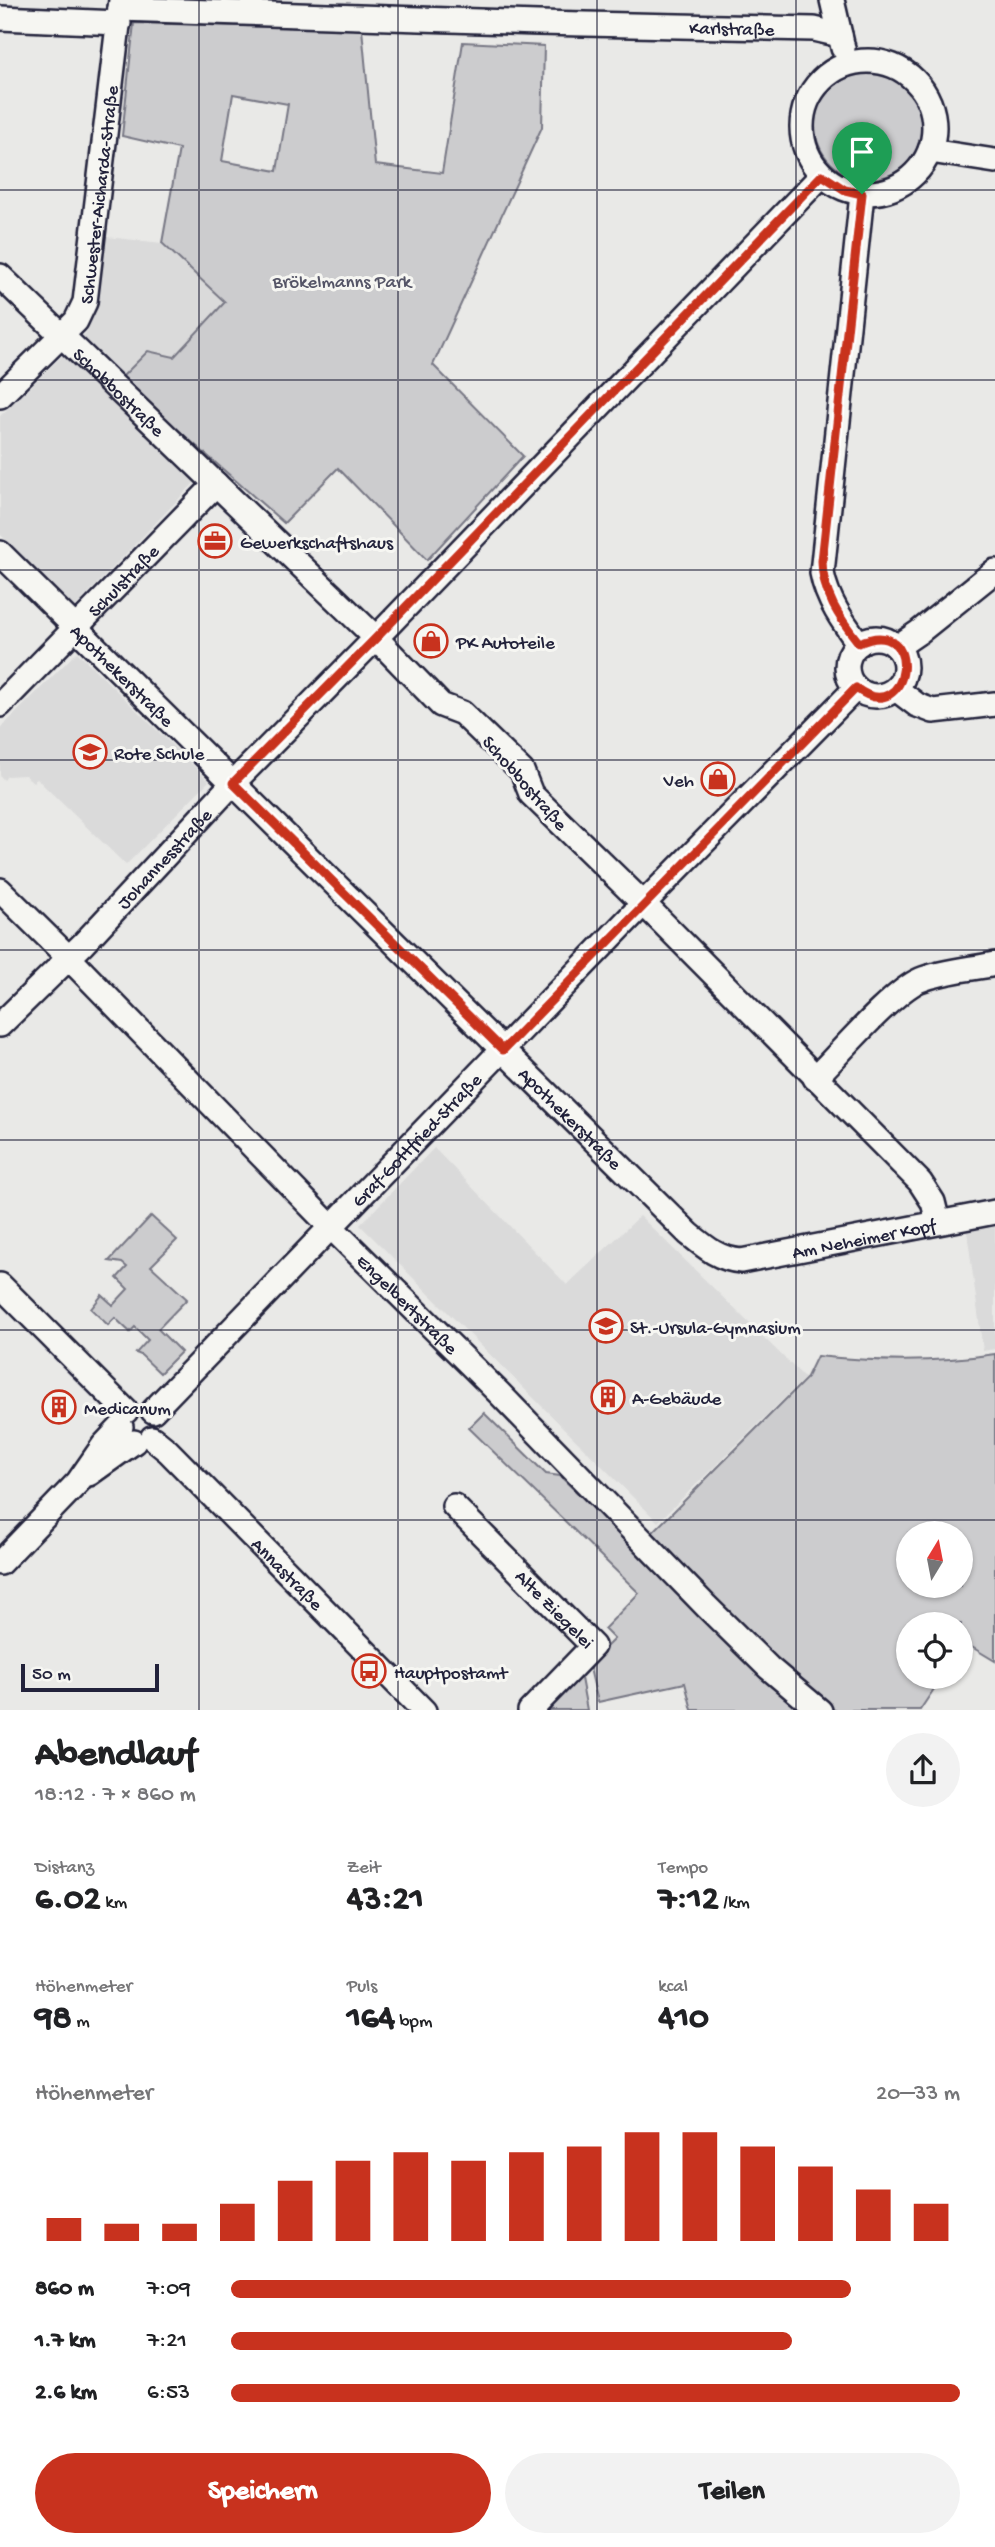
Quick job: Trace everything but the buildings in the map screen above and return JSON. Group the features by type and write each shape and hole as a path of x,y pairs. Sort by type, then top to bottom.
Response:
{"street":[{"path":"832,0 848,64"},
{"name":"Karlstraße","path":"0,18 120,11 814,29 840,35"},
{"name":"Schwester-Aicharda-Straße","path":"0,396 76,321 85,302 120,11"},
{"path":"870,61 889,64 905,72 918,84 928,99 935,125 930,151 916,174 899,187 880,193 862,194 845,190 822,175 814,165 804,142 802,123 806,104 817,86 830,73 848,64 870,61"},
{"path":"930,151 995,161"},
{"name":"Johannesstraße","path":"0,1025 69,958 233,783 822,175"},
{"path":"859,643 827,592 822,573 862,194"},
{"name":"Schobbostraße","path":"0,276 376,638 440,705 462,713 522,771 531,794 920,1182 933,1202 938,1222"},
{"name":"Schulstraße","path":"0,705 216,484"},
{"name":"Apothekerstraße","path":"0,552 689,1234 709,1250 731,1260"},
{"path":"897,647 995,571"},
{"path":"878,638 897,647 905,668 903,679 896,689 880,696 863,694 850,682 848,657 859,643 878,638"},
{"name":"Graf-Gottfried-Straße","path":"133,1429 158,1425 153,1411 643,904 856,688"},
{"path":"896,689 917,705 933,711 995,704"},
{"name":"Engelbertstraße","path":"0,890 331,1227 499,1393 706,1606 814,1708"},
{"path":"816,1078 890,1003 917,981 995,964"},
{"name":"Am Neheimer Kopf","path":"731,1260 741,1261 995,1212"},
{"name":"Annastraße","path":"0,1285 133,1429 168,1451 424,1710"},
{"path":"0,1563 78,1482 103,1446 133,1429"},
{"name":"Alte Ziegelei","path":"454,1507 593,1646 530,1710"}],"shaded area":[{"path":"107,237 162,243 226,302 174,358 120,379 105,395 195,482 74,608 0,534 0,416 87,332"},
{"name":"Rote Schule","path":"77,652 209,781 126,865 37,779 33,782 25,775 7,776 4,780 0,776 0,729"},
{"name":"St.-Ursula-Gymnasium","path":"434,1148 567,1285 640,1216 805,1378 658,1522 360,1225"},
{"path":"995,1227 995,1349 983,1351 967,1231"}],"green space":[{"name":"Brökelmanns Park","path":"134,23 362,29 375,165 442,173 463,42 544,46 542,127 433,365 523,456 427,560 338,468 284,523 120,379 148,351 174,357 225,302 162,243 179,149 122,136","holes":["233,94 288,104 277,171 222,161"]},
{"path":"869,71 890,75 908,86 919,104 923,125 919,146 908,164 890,175 869,179 848,175 830,164 819,146 815,125 819,104 830,86 848,75"},
{"path":"151,1216 177,1240 151,1266 187,1299 158,1329 181,1352 160,1373 136,1353 148,1340 135,1327 130,1332 115,1318 108,1325 91,1309 102,1295 113,1305 128,1289 117,1278 127,1267 122,1263 109,1261"},
{"path":"995,1354 995,1661 973,1648 973,1612 896,1612 896,1689 934,1689 920,1710 830,1710 791,1679 649,1536 806,1379 817,1356 906,1361"},
{"path":"484,1413 546,1474 560,1476 802,1710 692,1710 685,1683 598,1702 589,1664 614,1639 604,1629 639,1593 469,1428"},
{"path":"580,1673 587,1710 542,1710"}],"place":[{"name":"Gewerkschaftshaus","path":"215,541"},
{"name":"PK Autoteile","path":"431,641"},
{"name":"Rote Schule","path":"90,752"},
{"name":"Veh","path":"718,779"},
{"name":"St.-Ursula-Gymnasium","path":"606,1326"},
{"name":"A-Gebäude","path":"608,1397"},
{"name":"Medicanum","path":"59,1407"},
{"name":"Hauptpostamt","path":"369,1671"}],"route":[{"path":"822,175 845,190 862,194 822,573 827,592 845,625 859,643 878,638 897,647 903,657 903,679 896,689 880,696 863,694 856,688 503,1050 233,783 737,266 822,175"}]}
